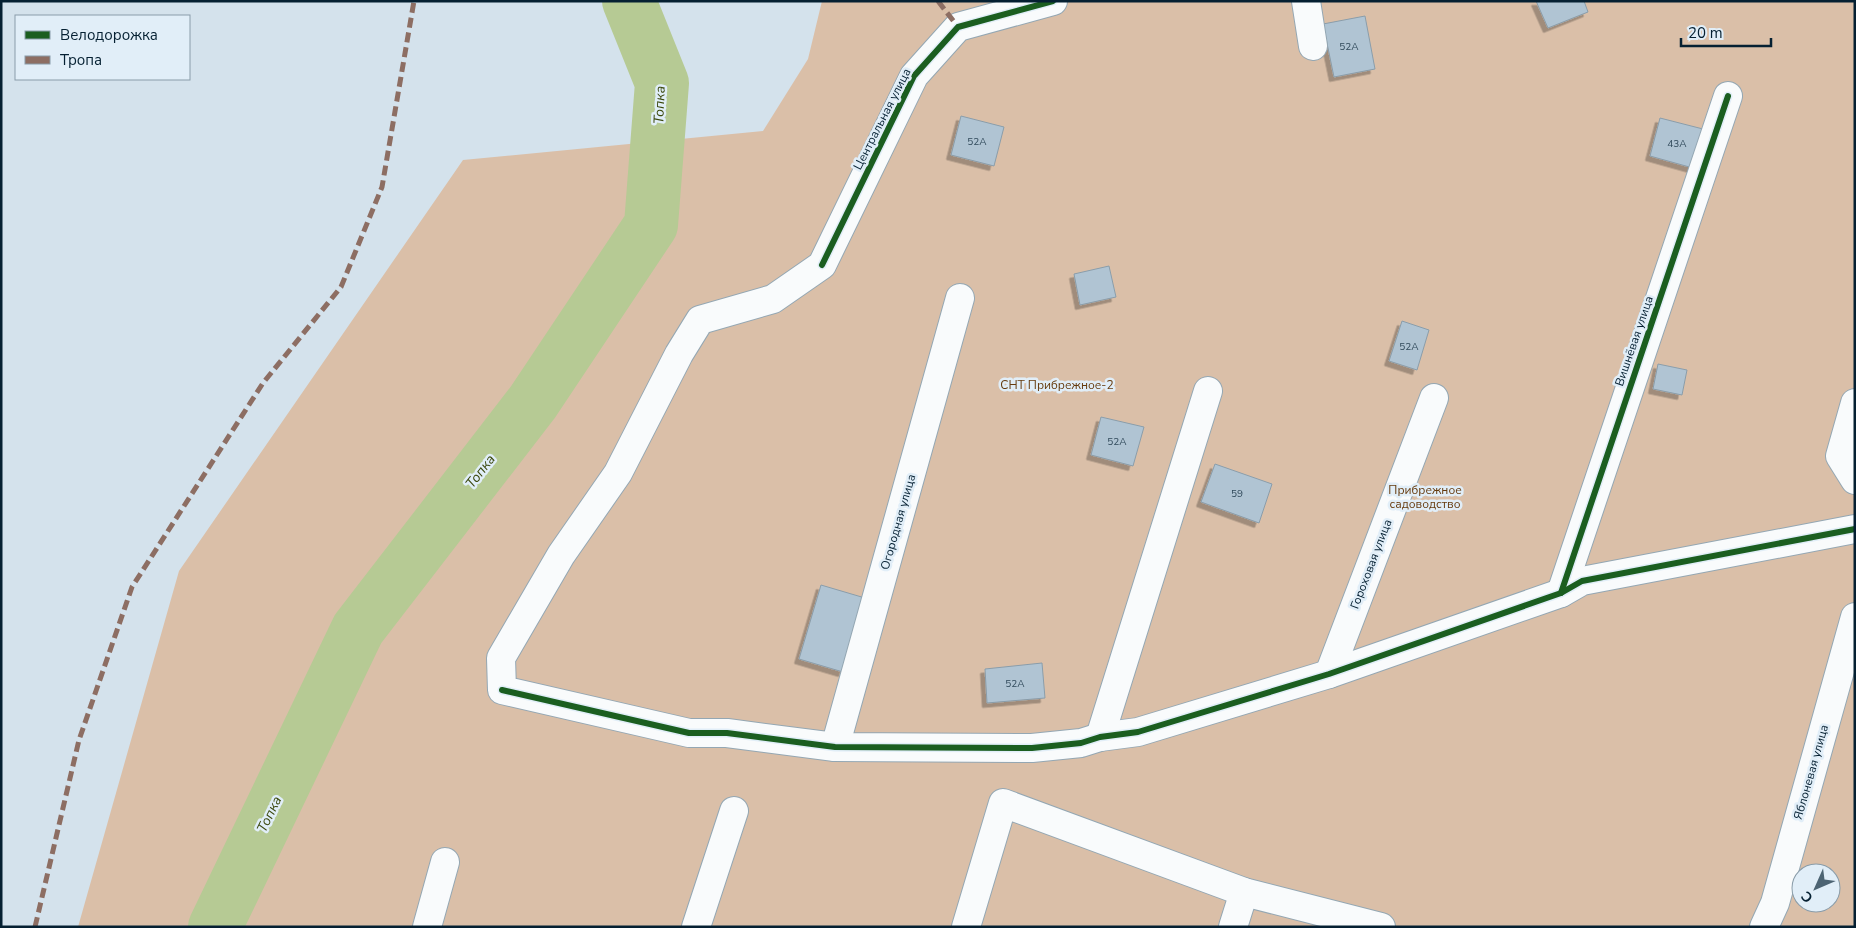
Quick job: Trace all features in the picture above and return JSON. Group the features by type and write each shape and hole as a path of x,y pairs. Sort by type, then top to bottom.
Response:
{"street":[{"name":"Центральная улица","path":"835,747 727,733 689,733 502,690 501,658 561,555 618,473 679,354 700,320 773,299 822,265 914,76 958,27 1053,1"},
{"path":"1306,1 1313,46"},
{"name":"Вишнёвая улица","path":"1561,593 1728,96"},
{"name":"Огородная улица","path":"835,747 960,298"},
{"path":"1100,737 1208,392"},
{"name":"Гороховая улица","path":"1329,674 1434,398"},
{"path":"1855,403 1840,456 1855,480"},
{"path":"835,747 1032,748 1081,743 1100,737 1138,732 1329,674 1561,593 1582,581 1855,529"},
{"name":"Яблоневая улица","path":"1764,927 1775,903 1855,617"},
{"path":"966,927 1003,803 1244,892 1381,927"},
{"path":"696,927 734,811"},
{"path":"427,927 445,862"},
{"path":"1233,927 1244,892"}],"green space":[{"name":"Прибрежное садоводство","path":"822,1 1855,1 1855,927 78,927 179,571 463,160 763,131 808,59"}],"building":[{"path":"1536,1 1584,1 1588,12 1548,28"},
{"path":"1365,16 1375,69 1334,77 1323,24"},
{"path":"961,116 1004,127 994,166 951,155"},
{"path":"1660,118 1703,129 1693,168 1650,156"},
{"path":"1109,266 1116,297 1080,305 1074,274"},
{"path":"1402,321 1429,330 1417,370 1389,361"},
{"path":"1658,364 1687,370 1682,395 1653,389"},
{"path":"1101,417 1144,427 1133,466 1091,455"},
{"path":"1215,464 1272,484 1259,523 1201,502"},
{"path":"821,585 865,598 843,672 799,659"},
{"path":"1042,663 1045,698 987,703 985,669"}],"waterway":[{"name":"Топка","path":"215,927 358,629 533,402 651,225 662,83 629,1"}],"marked path":[{"path":"35,927 79,740 132,587 263,383 341,287 382,187 414,1"},
{"path":"938,1 958,27"}],"cycle path":[{"path":"822,265 914,76 958,27 1053,1"},
{"path":"1561,593 1728,96"},
{"path":"502,690 689,733 727,733 835,747 1032,748 1081,743 1100,737 1138,732 1329,674 1561,593 1582,581 1855,529"}],"park label":[{"name":"СНТ Прибрежное-2","path":"1057,385"}]}
